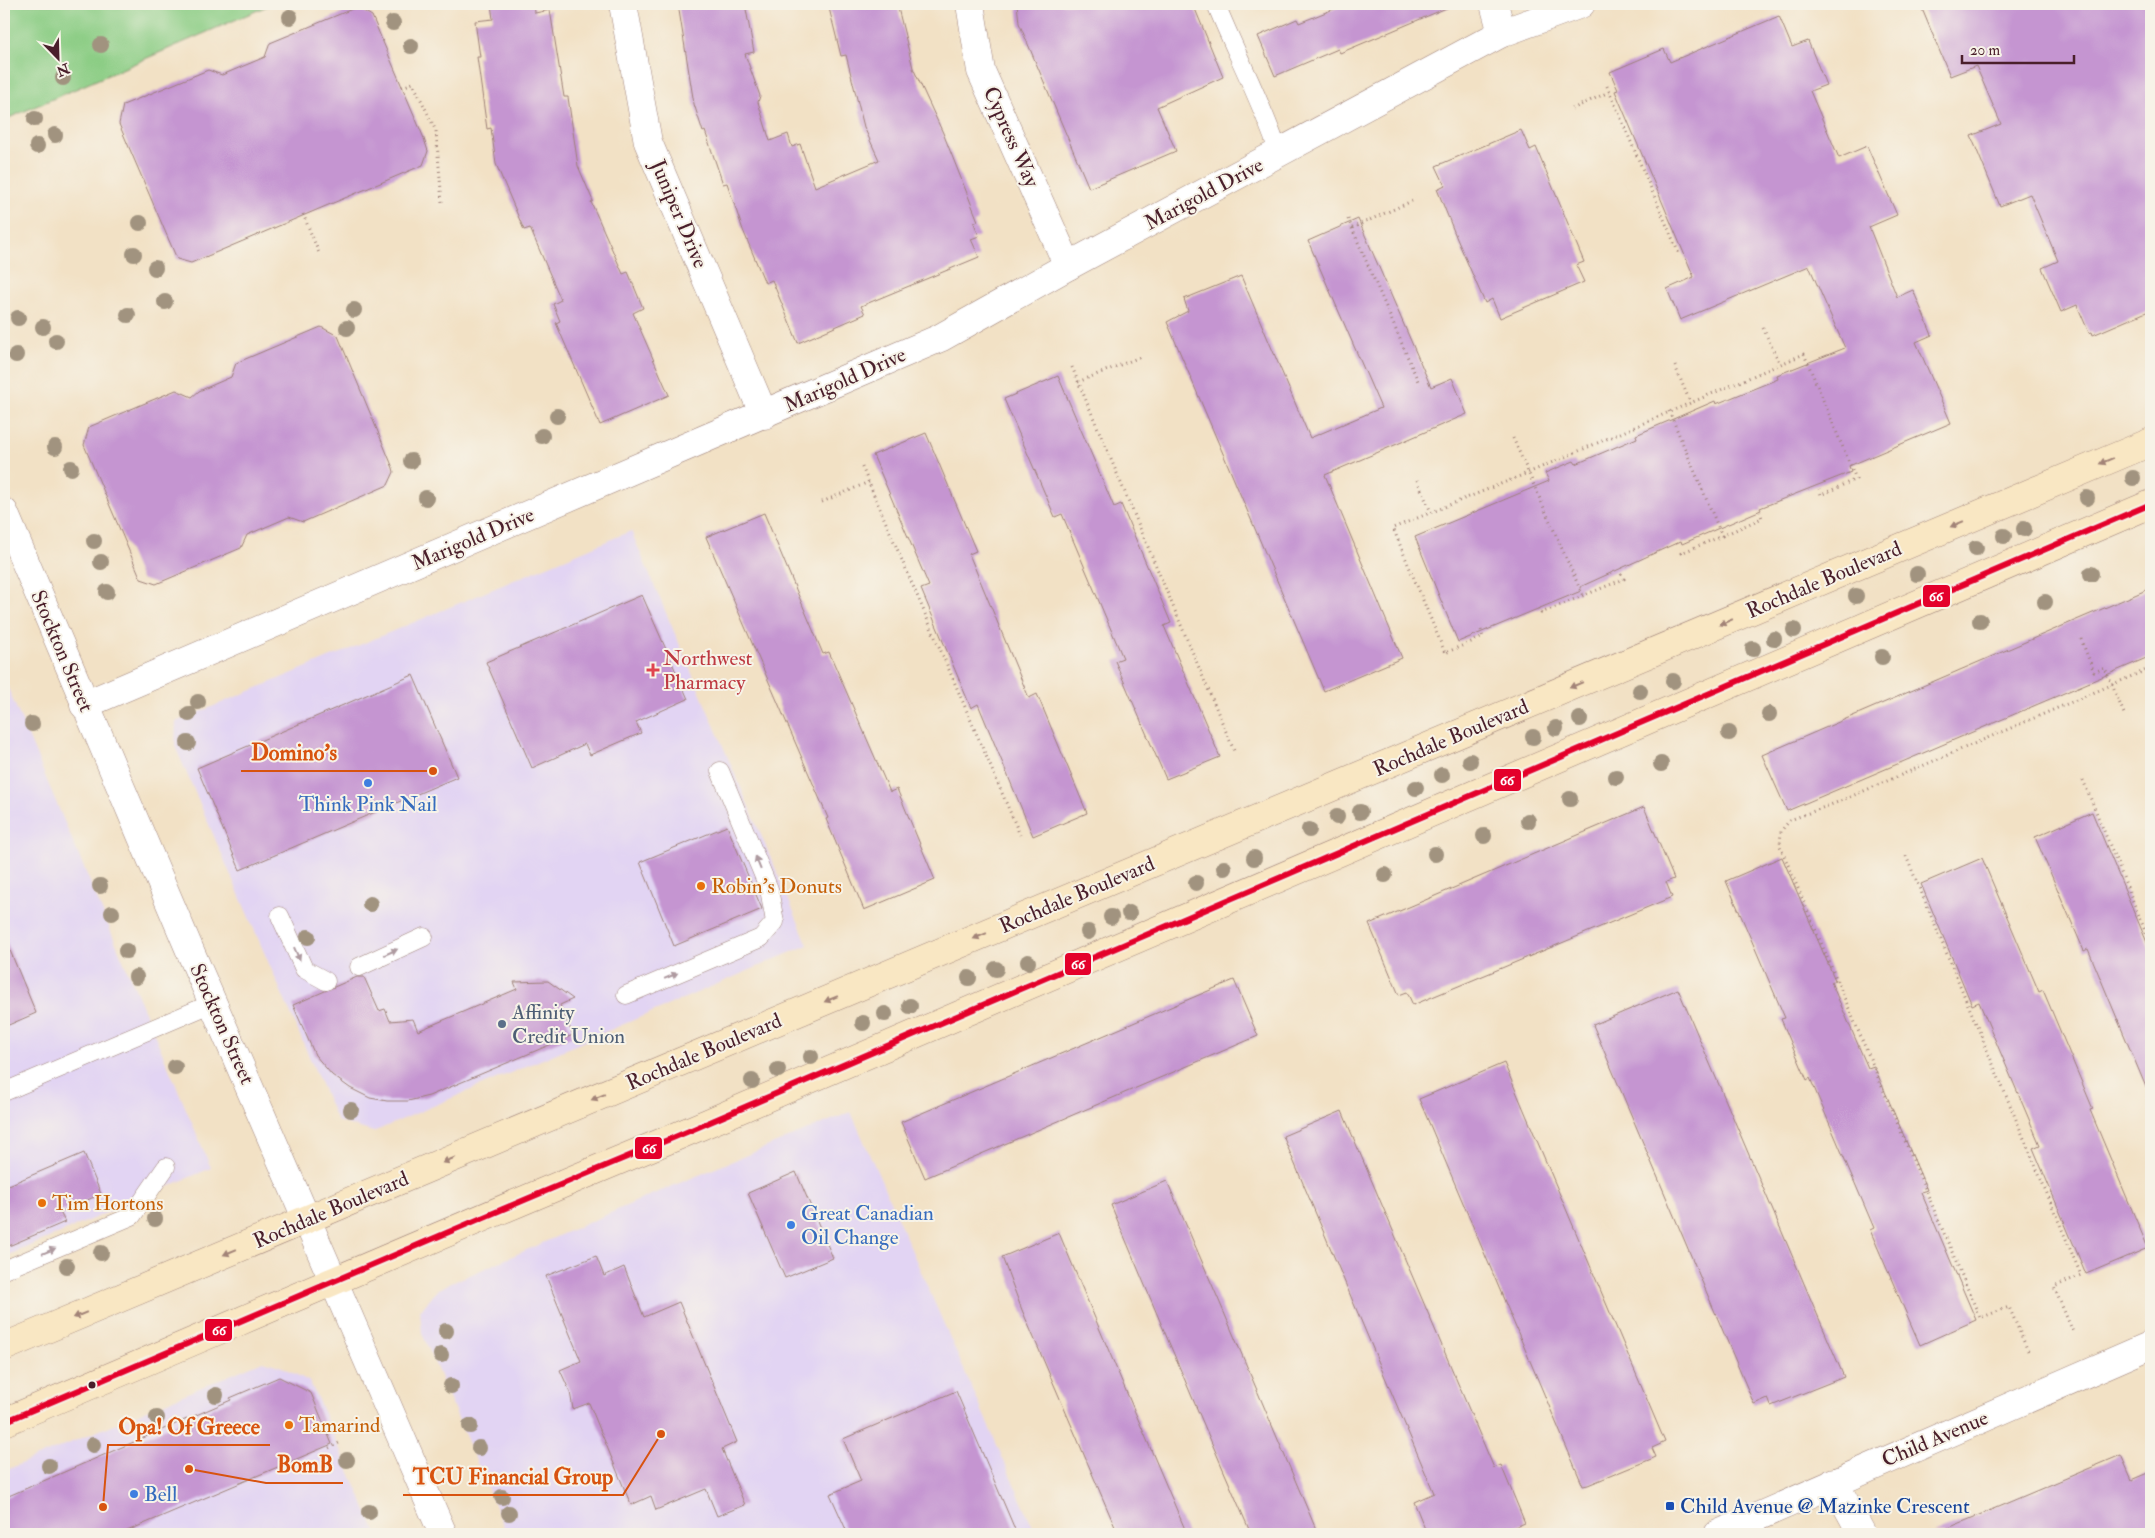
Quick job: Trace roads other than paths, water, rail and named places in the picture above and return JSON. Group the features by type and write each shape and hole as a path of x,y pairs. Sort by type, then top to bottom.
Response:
{"main road":[{"name":"Rochdale Boulevard","path":"4,1347 2151,442"},
{"path":"4,1422 334,1282 459,1226 684,1133 2151,504"}],"street":[{"name":"Juniper Drive","path":"623,4 648,142 764,415"},
{"name":"Cypress Way","path":"970,4 981,70 1068,266"},
{"path":"1494,4 1502,33"},
{"name":"Marigold Drive","path":"84,705 940,338 1068,266 1502,33 1581,4"},
{"name":"Stockton Street","path":"4,512 84,705 443,1534"},
{"name":"Child Avenue","path":"1718,1534 2151,1345"},
{"path":"1834,1482 1862,1534"}],"lane":[{"path":"1216,4 1232,46 1270,126 1278,154"},
{"path":"626,995 760,938 774,922 769,889 720,771"},
{"path":"280,916 304,969 326,981"},
{"path":"359,967 424,938"},
{"path":"4,1092 213,1003"},
{"path":"4,1270 132,1216 166,1166"}],"place":[{"name":"Northwest Pharmacy","path":"653,670"},
{"name":"Domino's","path":"433,771"},
{"name":"Think Pink Nail","path":"368,783"},
{"name":"Robin's Donuts","path":"701,886"},
{"name":"Affinity Credit Union","path":"502,1024"},
{"name":"Tim Hortons","path":"42,1203"},
{"name":"Great Canadian Oil Change","path":"791,1225"},
{"name":"Tamarind","path":"289,1425"},
{"name":"TCU Financial Group","path":"661,1434"},
{"name":"BomB","path":"189,1469"},
{"name":"Bell","path":"134,1494"},
{"name":"Child Avenue @ Mazinke Crescent","path":"1670,1506"},
{"name":"Opa! Of Greece","path":"103,1507"}]}
